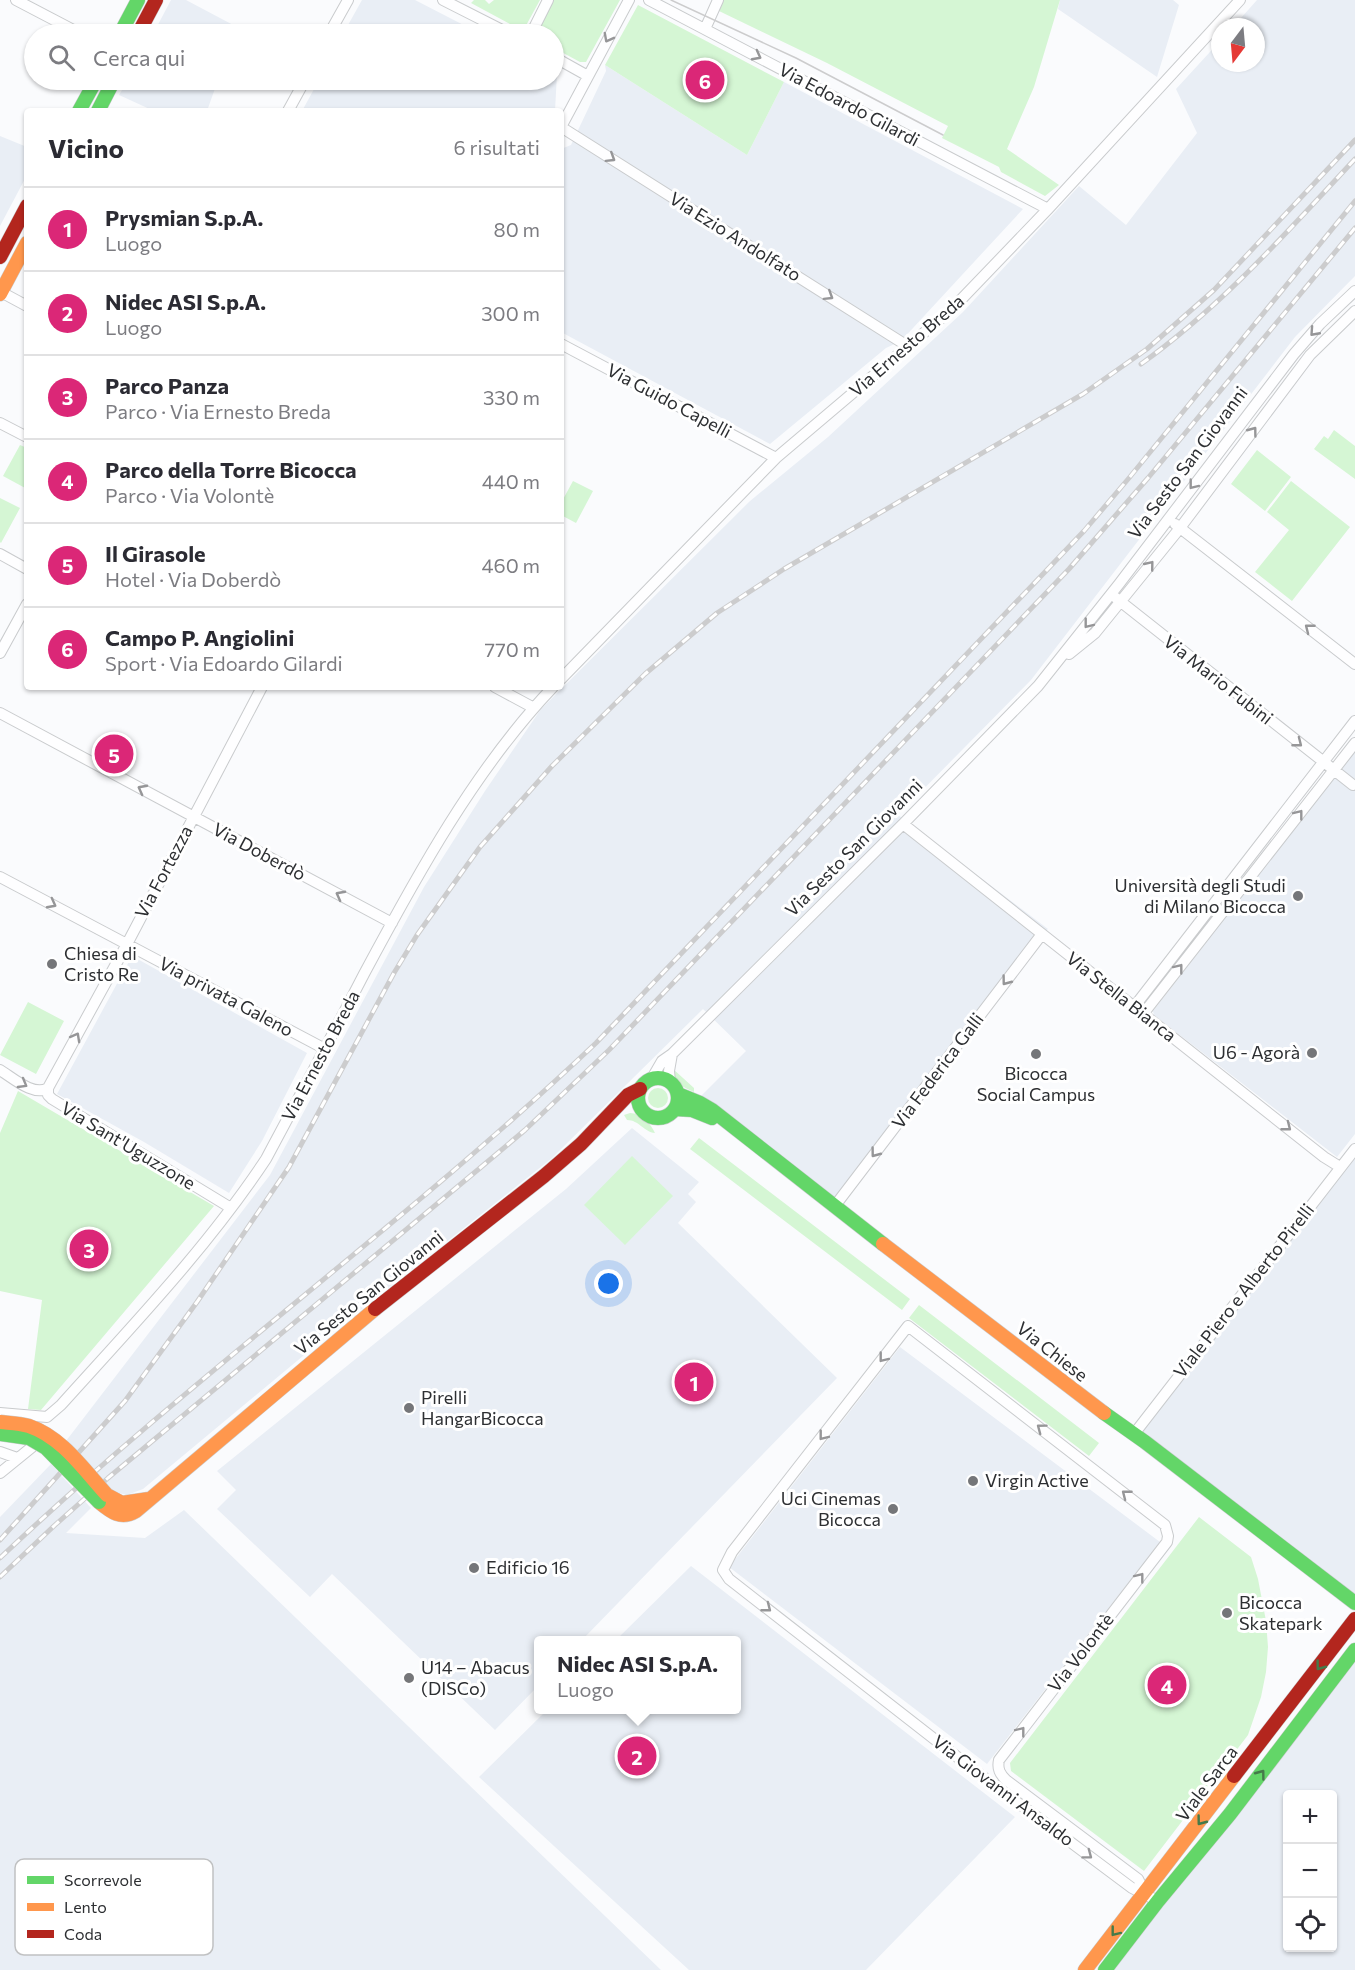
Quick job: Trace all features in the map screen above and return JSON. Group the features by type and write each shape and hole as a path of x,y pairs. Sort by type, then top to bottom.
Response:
{"street":[{"path":"125,24 138,0"},
{"path":"143,24 156,0"},
{"path":"335,24 348,0"},
{"path":"443,0 490,24"},
{"path":"536,24 548,0"},
{"path":"564,121 629,0"},
{"name":"Via Edoardo Gilardi","path":"650,0 1048,209"},
{"path":"705,29 718,0"},
{"name":"Via Ernesto Breda","path":"564,676 777,458 952,309 1048,209 1240,0"},
{"path":"20,1 63,24"},
{"path":"564,63 588,76"},
{"path":"81,108 91,90"},
{"path":"100,108 109,90"},
{"path":"290,108 300,90"},
{"name":"Via Ezio Andolfato","path":"564,129 909,347"},
{"path":"0,256 24,212"},
{"path":"24,249 0,293 24,305"},
{"name":"Via Sesto San Giovanni","path":"103,1499 122,1504 149,1499 362,1320 544,1176 610,1115 625,1098 646,1085 658,1065 672,1054 903,824 1038,686 1119,584 1294,354 1320,324 1355,291"},
{"name":"Via Sesto San Giovanni","path":"1057,663 1095,633 1180,528 1310,355 1355,311"},
{"name":"Via Guido Capelli","path":"564,346 777,458"},
{"path":"0,423 24,435"},
{"path":"1168,519 1355,664"},
{"path":"0,554 24,567"},
{"path":"1119,584 1115,597 1120,603"},
{"name":"Via Mario Fubini","path":"1120,603 1353,785"},
{"path":"0,653 24,609"},
{"name":"Via Fortezza","path":"48,1088 127,944 257,690"},
{"path":"501,690 534,708"},
{"name":"Via Ernesto Breda","path":"0,1413 48,1422 171,1281 231,1208 266,1159 432,852 476,785 550,690"},
{"name":"Via Doberdò","path":"0,713 392,923"},
{"path":"1134,1007 1355,721"},
{"path":"1143,1014 1355,743"},
{"name":"Via Stella Bianca","path":"903,824 1324,1157 1340,1167"},
{"name":"Via privata Galeno","path":"0,877 324,1049"},
{"name":"Via Federica Galli","path":"834,1207 1042,934"},
{"path":"672,1054 669,1071 674,1088 675,1108"},
{"name":"Via Sant'Uguzzone","path":"0,1070 35,1091 48,1088 48,1095 52,1100 231,1208"},
{"path":"610,1115 626,1109 642,1109 639,1100 646,1085 661,1078 674,1088"},
{"name":"Via Chiese","path":"674,1088 706,1106 1081,1398 1134,1434 1355,1603"},
{"name":"Via Chiese","path":"642,1109 658,1118 668,1115 675,1108 692,1110 730,1126"},
{"name":"Viale Piero e Alberto Pirelli","path":"1134,1434 1355,1149"},
{"name":"Via Giovanni Ansaldo","path":"1145,1893 1132,1888 974,1770 729,1579 723,1570 732,1552 908,1326 1165,1525"},
{"path":"0,1422 28,1426 50,1437 62,1447 103,1499"},
{"path":"0,1434 28,1438 46,1448 103,1499"},
{"path":"0,1473 15,1458 32,1447"},
{"path":"0,1452 15,1458"},
{"name":"Via Volontè","path":"999,1760 1167,1542 1165,1525"},
{"name":"Viale Sarca","path":"1085,1970 1355,1619"},
{"name":"Viale Sarca","path":"1105,1970 1230,1814 1355,1650"},
{"path":"974,1770 988,1770 999,1760"},
{"name":"Via Giovanni Ansaldo","path":"999,1760 999,1770 1006,1780 1138,1879 1145,1893"},
{"path":"1145,1893 1158,1901"}],"shaded area":[{"path":"171,0 186,0 231,24 158,24"},
{"path":"362,0 415,0 462,24 349,24"},
{"path":"1060,0 1173,0 1179,5 1157,77 1058,9"},
{"path":"1257,0 1355,0 1355,276 1295,337 1031,680 898,815 1048,929 840,1205 700,1097 746,1051 703,1009 551,1159 315,1346 143,1489 127,1495 111,1491 66,1441 270,1175 424,887 541,709 560,690 564,690 564,686 750,501 828,437 963,312 1079,186 1126,225 1197,133 1176,89 1211,51 1211,72 1265,72 1265,18 1241,18"},
{"path":"605,65 747,155 784,82 1023,209 901,341 886,348 770,444 564,334 564,148 571,145 606,71"},
{"path":"122,90 214,90 208,108 147,108 119,95"},
{"path":"314,90 556,90 555,108 304,108"},
{"path":"0,136 24,146 24,181 0,226"},
{"name":"Università degli Studi di Milano Bicocca","path":"1355,749 1355,1134 1337,1157 1154,1015 1153,1011"},
{"path":"132,956 307,1053 262,1141 229,1193 57,1094"},
{"path":"632,1128 699,1182 688,1194 696,1202 678,1223 837,1378 586,1636 534,1636 534,1690 495,1730 332,1574 310,1597 217,1509 236,1490 217,1471 566,1189"},
{"path":"1355,1158 1355,1600 1138,1433"},
{"path":"900,1347 1160,1542 987,1764 729,1567"},
{"path":"51,1464 91,1508 66,1533 145,1538 184,1510 661,1970 0,1970 0,1517"},
{"path":"691,1566 1015,1817 866,1970 689,1970 479,1777 543,1714 741,1714 741,1636 620,1636"},
{"path":"1355,1655 1355,1970 1114,1970"}],"green space":[{"path":"474,0 485,0 489,4 494,0 540,0 527,24 510,24 471,3"},
{"path":"549,0 620,0 586,62 580,62 564,53 564,24 539,24 540,16"},
{"path":"722,0 1060,0 1034,87 1007,149 1059,185 1045,196 1001,172 999,167 942,138 948,126 827,63 719,11"},
{"path":"638,5 784,82 747,155 605,65"},
{"path":"1334,430 1355,446 1355,479 1314,449 1324,436 1328,439"},
{"path":"20,445 24,447 24,487 3,476"},
{"path":"1257,450 1291,477 1265,511 1231,484"},
{"path":"573,481 593,491 576,523 564,517 564,498"},
{"path":"1291,481 1350,527 1292,601 1255,572 1289,530 1267,512"},
{"path":"0,498 20,508 1,543 0,542"},
{"path":"28,1002 64,1021 36,1074 0,1055"},
{"path":"672,1068 694,1088 694,1092 679,1083"},
{"path":"658,1088 665,1091 668,1098 665,1105 658,1108 651,1105 648,1098 651,1091"},
{"path":"18,1091 214,1206 41,1410 28,1409 42,1300 0,1291 0,1133"},
{"path":"630,1113 645,1120 655,1133 627,1120 624,1115"},
{"path":"699,1138 910,1299 902,1310 690,1149"},
{"path":"632,1156 673,1196 625,1245 584,1205"},
{"path":"919,1305 1099,1443 1089,1456 909,1318"},
{"path":"1199,1517 1251,1557 1266,1621 1268,1647 1266,1672 1261,1697 1248,1735 1144,1871 1011,1771 1010,1763"}],"tram line":[{"path":"671,0 796,58 943,135"}],"railway":[{"path":"0,1540 125,1401 197,1302 289,1167 417,935 480,847 552,766 645,674 717,613 784,569 1083,394 1147,349 1214,290 1355,140"},
{"path":"1141,364 1171,342 1226,293 1279,241 1355,159"},
{"path":"0,1558 147,1427 449,1174 596,1043 1084,531 1355,201"},
{"path":"0,1577 108,1478 525,1130 609,1050 1069,569 1148,478 1355,228"}],"traffic: fast":[{"path":"125,24 138,0"},
{"path":"81,108 91,90"},
{"path":"100,108 109,90"},
{"path":"658,1078 672,1084 678,1098 672,1112 658,1118 644,1112 638,1098 644,1084 658,1078"},
{"path":"678,1094 712,1110 883,1244"},
{"path":"675,1109 692,1110 712,1118"},
{"path":"1104,1413 1355,1603"},
{"path":"0,1434 29,1438 46,1448 99,1502"},
{"path":"1105,1970 1230,1814 1355,1650"}],"traffic: slow":[{"path":"0,294 24,249"},
{"path":"883,1244 1104,1413"},
{"path":"99,1502 112,1512 121,1515 136,1511 375,1309"},
{"path":"0,1422 29,1426 52,1438 72,1455 107,1495"},
{"path":"107,1495 122,1503 149,1499"},
{"path":"1085,1970 1234,1776"}],"traffic: jam":[{"path":"143,24 156,0"},
{"path":"0,257 24,212"},
{"path":"375,1309 544,1176 581,1144 628,1095 640,1089"},
{"path":"1234,1776 1355,1619"}],"place":[{"name":"Campo P. Angiolini","path":"705,80"},
{"name":"Il Girasole","path":"114,754"},
{"name":"Università degli Studi di Milano Bicocca","path":"1298,896"},
{"name":"Chiesa di Cristo Re","path":"52,964"},
{"name":"U6 - Agorà","path":"1312,1053"},
{"name":"Bicocca Social Campus","path":"1036,1054"},
{"name":"Parco Panza","path":"89,1249"},
{"name":"Prysmian S.p.A.","path":"694,1382"},
{"name":"Pirelli HangarBicocca","path":"409,1408"},
{"name":"Virgin Active","path":"973,1481"},
{"name":"Uci Cinemas Bicocca","path":"893,1509"},
{"name":"Edificio 16","path":"474,1568"},
{"name":"Bicocca Skatepark","path":"1227,1613"},
{"name":"U14 – Abacus (DISCo)","path":"409,1678"},
{"name":"Parco della Torre Bicocca","path":"1167,1685"},
{"name":"Nidec ASI S.p.A.","path":"637,1756"}]}
